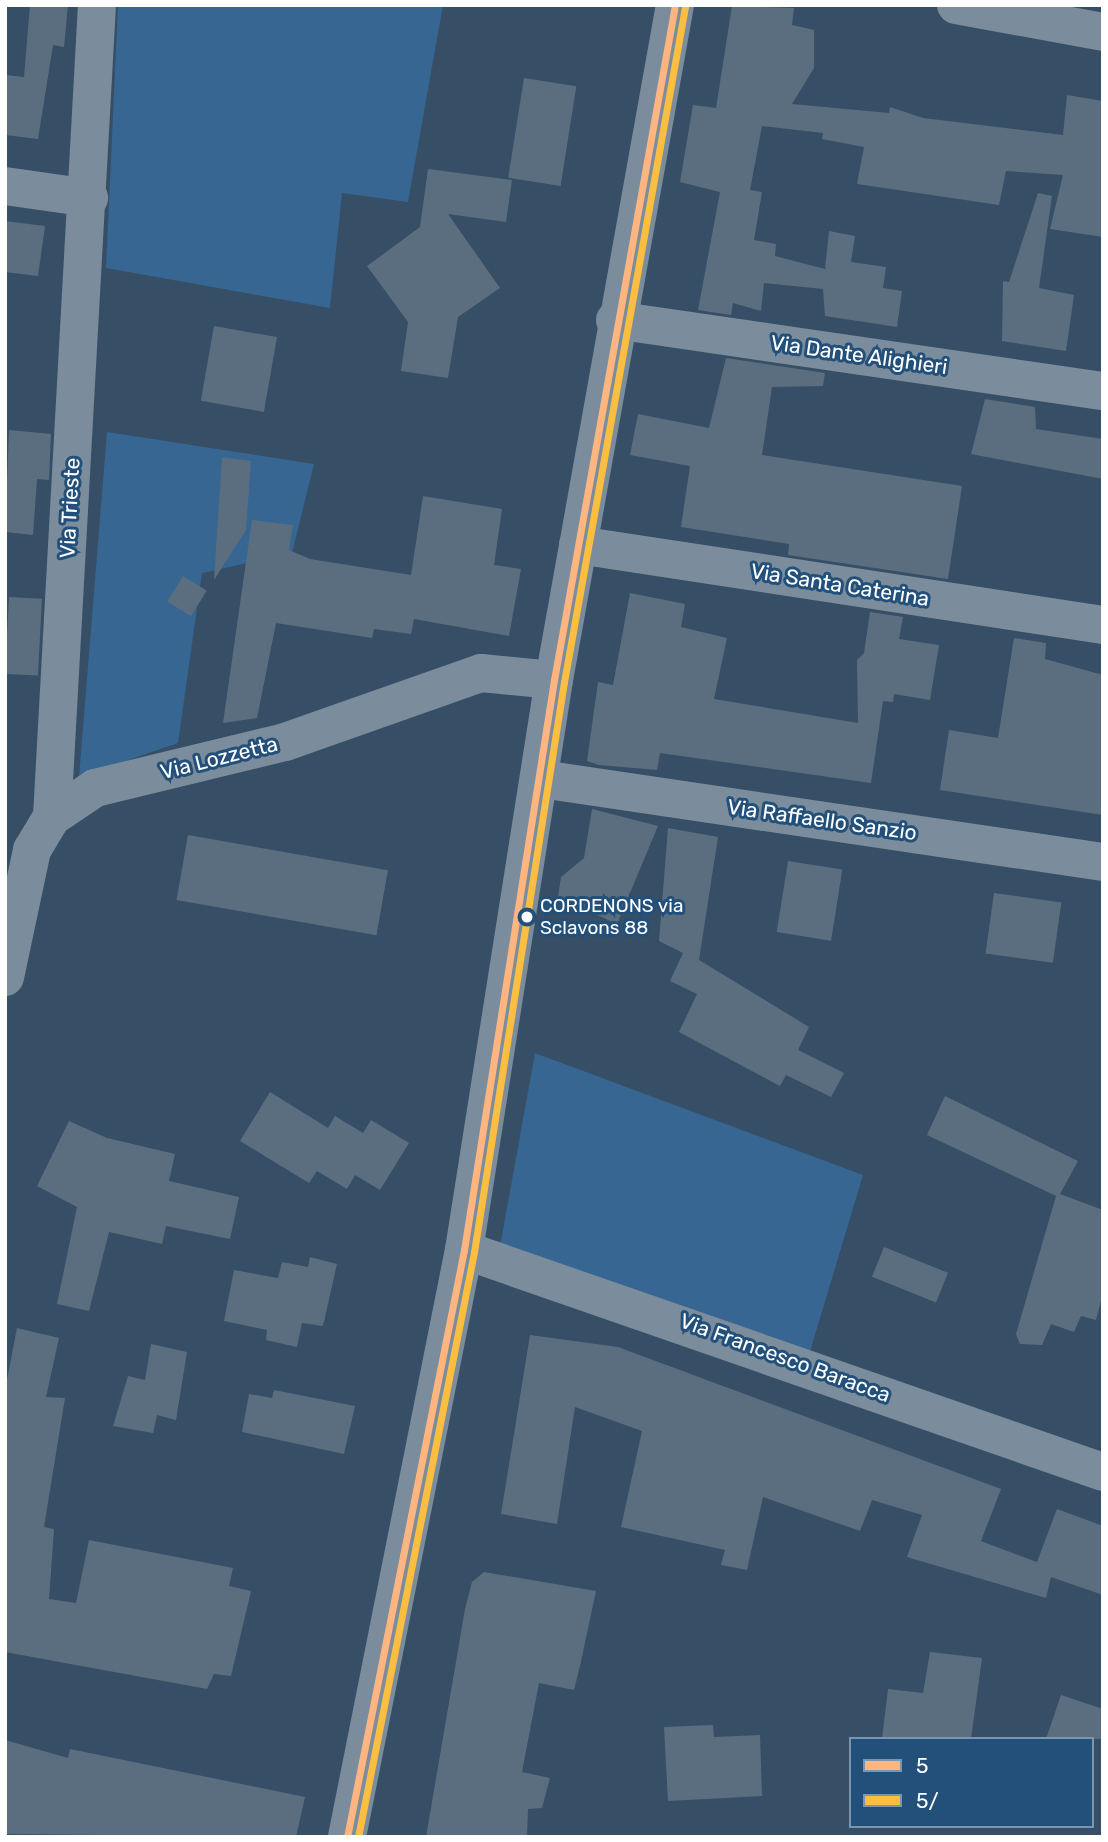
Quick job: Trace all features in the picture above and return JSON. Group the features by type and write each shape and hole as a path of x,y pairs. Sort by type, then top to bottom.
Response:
{"street":[{"name":"Via Trieste","path":"52,817 89,198 97,5"},
{"path":"347,1837 464,1250 541,779 554,680 615,320 675,5"},
{"path":"956,5 1103,32"},
{"path":"5,186 89,198"},
{"name":"Via Dante Alighieri","path":"615,320 1103,391"},
{"name":"Via Santa Caterina","path":"578,545 1103,625"},
{"name":"Via Lozzetta","path":"5,977 19,848 52,817 95,788 285,742 481,673 554,680"},
{"name":"Via Raffaello Sanzio","path":"541,779 1103,862"},
{"name":"Via Francesco Baracca","path":"464,1250 1103,1472"}],"shaded area":[{"path":"118,5 443,5 408,202 342,193 330,308 106,268"},
{"path":"107,432 314,464 292,553 202,573 178,743 79,777"},
{"path":"535,1053 863,1175 809,1355 499,1252"}],"building":[{"path":"30,5 68,5 64,47 53,45 38,139 5,135 5,75 24,77"},
{"path":"732,6 794,8 792,25 814,30 814,68 792,104 889,113 890,107 923,118 1063,135 1067,95 1103,101 1103,237 1050,229 1063,175 1006,171 999,205 857,184 864,147 822,139 823,133 762,126 750,190 762,192 754,240 776,244 775,256 825,269 829,231 855,236 851,262 886,267 883,288 902,291 897,327 825,316 823,289 764,283 761,311 733,303 731,315 698,310 720,192 680,182 693,105 716,108"},
{"path":"524,78 576,86 561,186 508,178"},
{"path":"428,169 512,180 506,222 448,214 500,288 458,317 448,378 401,371 408,322 367,266 420,227"},
{"path":"1038,193 1052,196 1039,288 1074,295 1066,351 1002,341 1003,281 1009,282"},
{"path":"5,221 45,226 38,276 5,272"},
{"path":"214,326 277,337 264,412 201,401"},
{"path":"726,358 825,373 823,386 772,387 762,455 962,486 948,579 788,555 789,544 681,527 690,466 630,455 638,414 709,428"},
{"path":"985,399 1035,407 1036,429 1103,439 1103,479 971,454"},
{"path":"9,430 51,434 49,480 37,479 33,535 5,532"},
{"path":"222,457 251,461 246,530 214,580"},
{"path":"423,496 502,509 494,565 521,569 509,636 414,619 411,634 374,629 372,638 276,623 257,718 223,723 252,520 293,525 289,550 310,559 411,575"},
{"path":"183,576 207,591 191,616 167,601"},
{"path":"630,593 685,604 681,627 727,638 714,699 858,723 857,660 864,653 870,612 903,617 899,639 939,645 930,700 894,694 893,702 883,701 871,783 660,753 657,770 599,765 587,761 598,682 613,685"},
{"path":"9,597 42,599 38,676 5,674"},
{"path":"1014,638 1046,643 1045,659 1103,675 1103,815 940,790 949,730 998,738"},
{"path":"592,809 658,826 617,924 558,897 561,877 584,858"},
{"path":"668,828 718,837 699,960 809,1027 798,1050 844,1073 831,1097 786,1075 780,1086 679,1032 697,994 670,981 683,953 659,941"},
{"path":"188,835 388,870 376,935 177,900"},
{"path":"788,861 842,870 831,941 777,932"},
{"path":"994,893 1061,902 1053,963 986,953"},
{"path":"270,1092 328,1128 335,1116 363,1133 371,1120 409,1143 380,1190 355,1175 347,1189 317,1171 309,1183 240,1141"},
{"path":"945,1096 1078,1161 1060,1194 1103,1210 1103,1293 1096,1320 1081,1316 1074,1332 1051,1324 1042,1345 1020,1344 1016,1334 1056,1196 927,1135"},
{"path":"69,1121 107,1138 175,1154 169,1181 239,1197 230,1239 166,1226 162,1244 109,1232 89,1311 57,1304 77,1207 37,1186"},
{"path":"884,1247 948,1273 936,1303 872,1277"},
{"path":"310,1257 337,1264 323,1326 302,1323 297,1347 266,1340 267,1330 224,1321 234,1270 278,1278 282,1262 308,1267"},
{"path":"17,1328 59,1338 46,1397 65,1398 44,1527 54,1529 49,1599 76,1603 89,1540 233,1568 229,1586 251,1591 231,1676 214,1674 207,1689 5,1652 5,1390"},
{"path":"530,1335 618,1347 1001,1489 981,1541 1037,1562 1057,1509 1103,1526 1103,1595 1051,1577 1046,1598 907,1557 922,1515 872,1500 860,1531 763,1497 747,1570 721,1565 725,1550 621,1527 642,1431 575,1407 557,1524 501,1514"},
{"path":"151,1344 187,1352 176,1420 157,1415 153,1433 113,1426 128,1376 145,1380"},
{"path":"274,1390 355,1406 344,1454 242,1432 249,1394 272,1398"},
{"path":"484,1572 596,1591 580,1666 574,1690 539,1683 522,1772 550,1778 542,1808 528,1809 527,1837 426,1837 465,1609 472,1582"},
{"path":"930,1652 982,1658 971,1737 882,1737 888,1689 923,1693"},
{"path":"1061,1695 1103,1709 1103,1739 1047,1737"},
{"path":"713,1725 714,1737 760,1735 762,1796 668,1801 664,1727"},
{"path":"5,1740 68,1758 70,1749 305,1797 296,1837 5,1834"}],"transit line":[{"name":"5","path":"347,1837 464,1250 554,680 675,5"},
{"name":"5/","path":"358,1837 474,1252 564,682 685,7"}],"place":[{"name":"CORDENONS via Sclavons 88","path":"527,917"}]}
